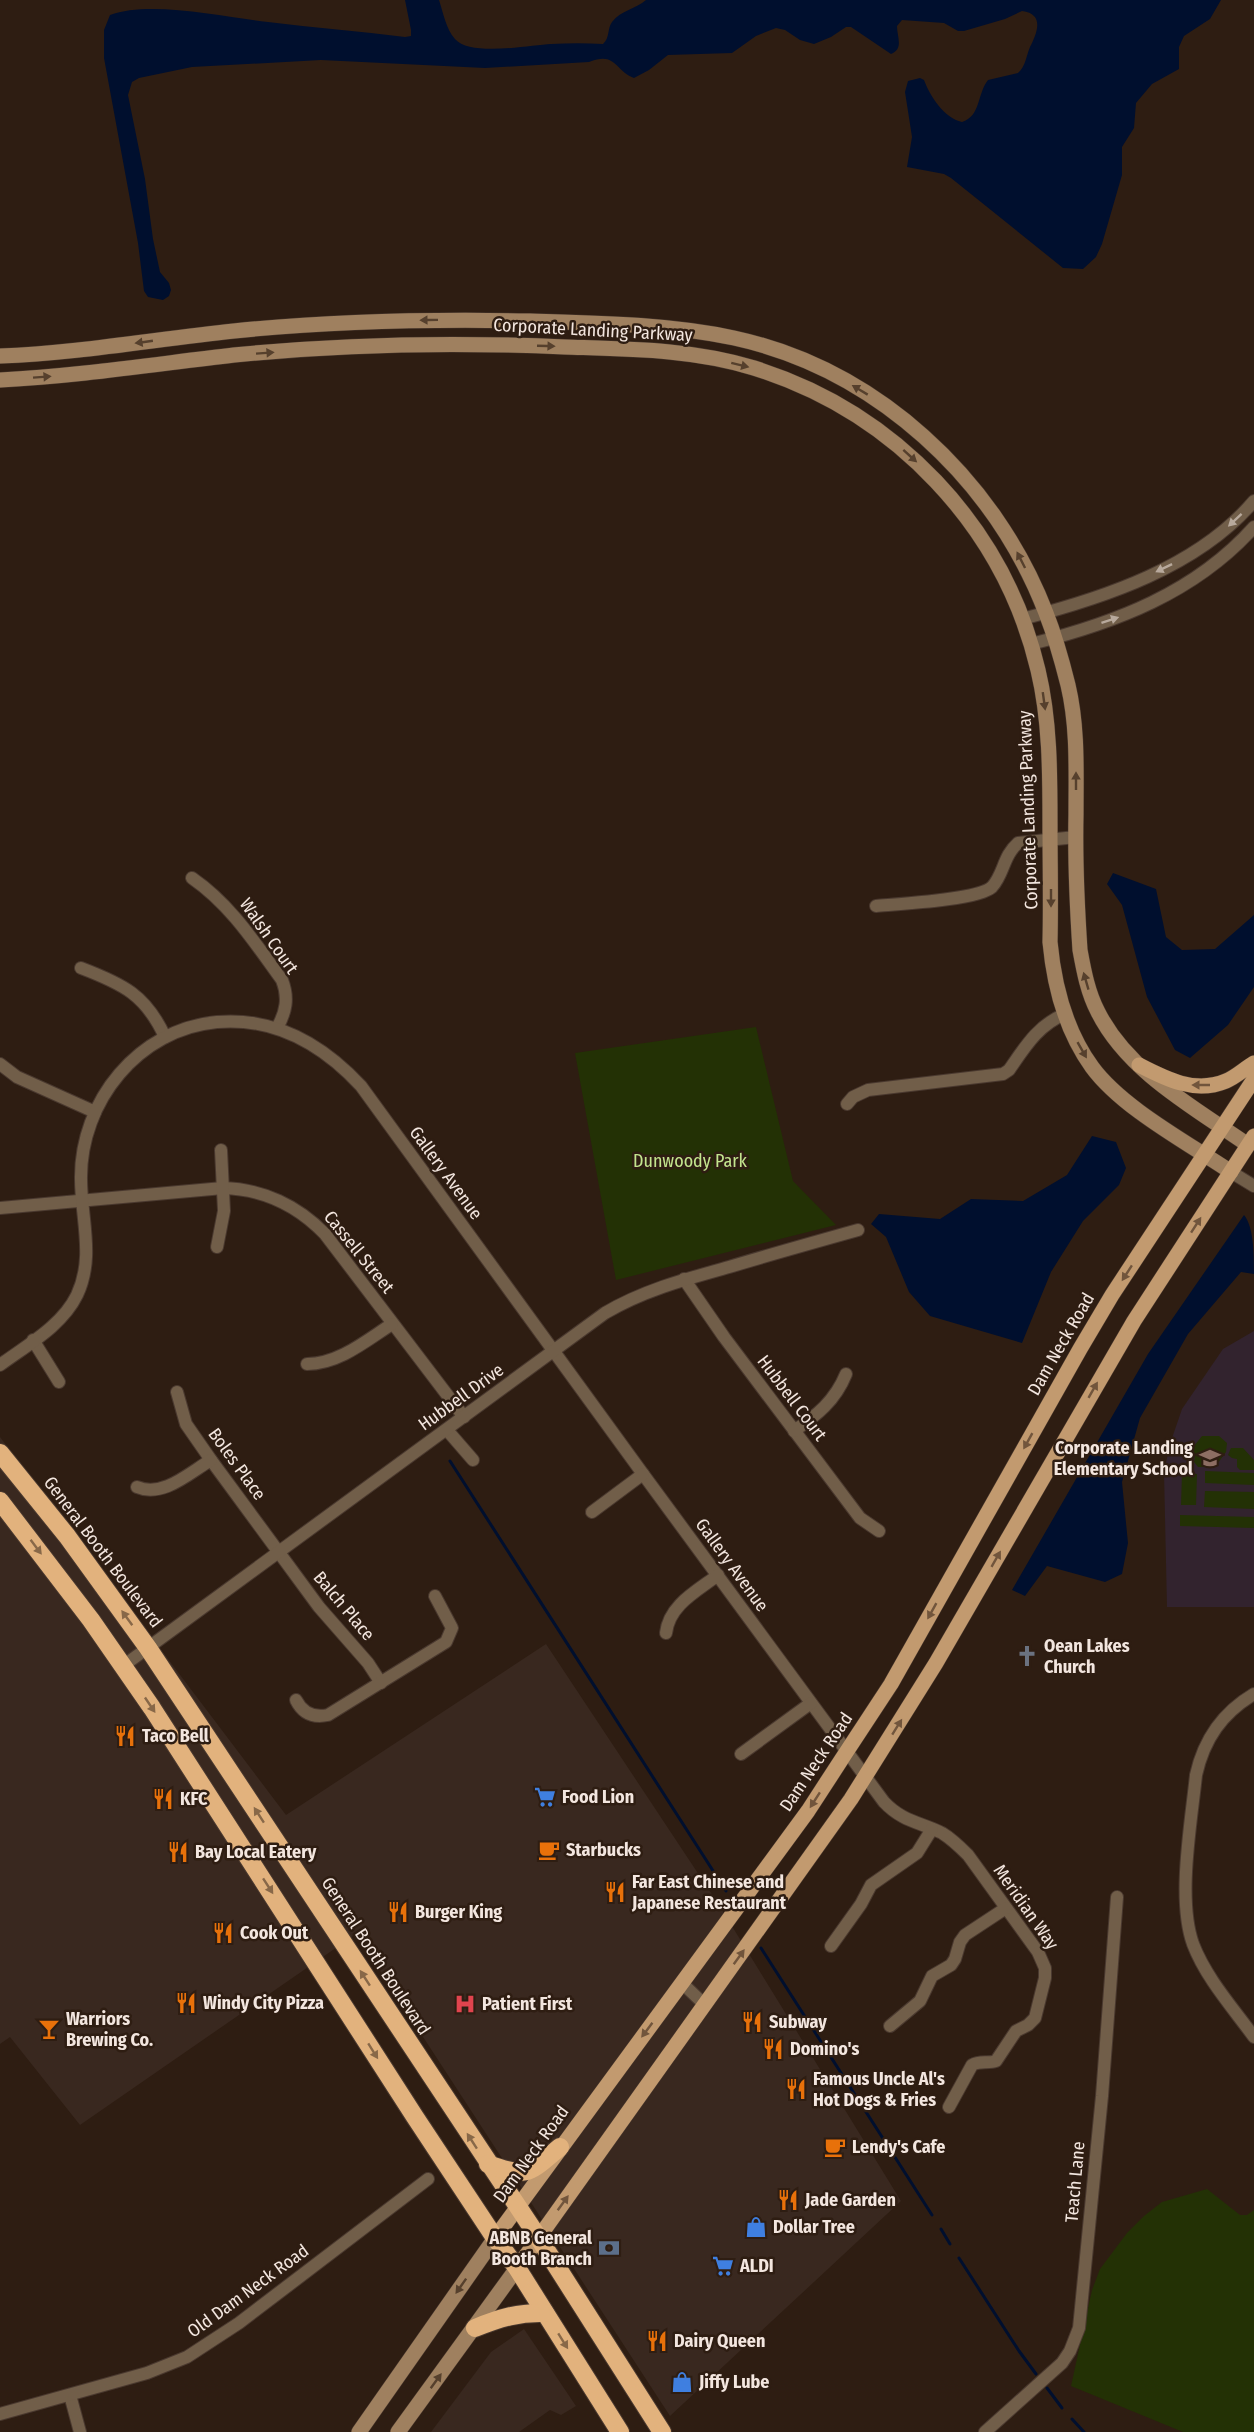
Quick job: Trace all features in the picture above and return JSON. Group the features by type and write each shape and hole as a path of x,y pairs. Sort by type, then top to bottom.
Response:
{"highway":[{"name":"General Booth Boulevard","path":"0,1452 67,1536 148,1648 538,2237 662,2432"},
{"path":"0,1501 91,1620 213,1800 495,2238 517,2268 620,2432"},
{"path":"488,2164 513,2173 531,2171 560,2147"},
{"path":"476,2328 505,2316 524,2312 545,2313"}],"main road":[{"path":"1139,1065 1177,1083 1205,1086 1227,1081 1254,1063"},
{"name":"Dam Neck Road","path":"495,2238 808,1811 897,1675 1080,1349 1254,1079"},
{"path":"517,2268 866,1776 936,1663 1122,1340 1252,1143"}],"street":[{"name":"Corporate Landing Parkway","path":"0,356 85,351 202,335 360,322 488,320 565,322 698,331 769,348 836,376 892,410 943,454 966,479 1002,526 1018,553 1047,613 1069,688 1074,724 1080,950 1086,981 1104,1023 1114,1038 1139,1065 1174,1094 1222,1127 1252,1143"},
{"path":"488,320 488,344"},
{"path":"202,335 207,359"},
{"name":"Corporate Landing Parkway","path":"0,380 83,374 207,359 416,343 682,353 751,367 813,391 874,427 914,458 942,487 985,542 1001,570 1022,619 1044,702 1048,754 1050,942 1058,991 1077,1041 1092,1067 1125,1100 1254,1186"},
{"path":"1022,619 1047,613 1136,582 1181,560 1224,530 1254,501"},
{"path":"1030,644 1120,617 1169,595 1217,563 1254,527"},
{"path":"876,906 976,895 984,892 997,879 1006,856 1016,845 1076,837"},
{"name":"Walsh Court","path":"192,878 209,890 232,912 282,980 286,1006 276,1028"},
{"path":"81,968 116,981 137,995 153,1015 165,1037"},
{"path":"847,1104 853,1097 868,1090 1003,1074 1009,1070 1035,1033 1052,1020 1065,1014"},
{"name":"Gallery Avenue","path":"0,1365 58,1321 70,1306 84,1278 87,1247 81,1178 83,1153 95,1112 120,1073 148,1047 165,1037 193,1027 226,1021 257,1023 297,1036 320,1049 346,1070 361,1086 866,1776"},
{"path":"0,1064 17,1077 95,1112"},
{"path":"218,1246 223,1228 224,1188 221,1150"},
{"name":"Cassell Street","path":"0,1208 224,1188 247,1190 288,1204 315,1223 326,1234 464,1418"},
{"name":"Hubbell Drive","path":"123,1666 554,1351 625,1302 649,1291 684,1280 858,1230"},
{"name":"Hubbell Court","path":"684,1280 860,1518 879,1531"},
{"path":"307,1364 324,1363 336,1359 392,1324"},
{"path":"33,1340 59,1382"},
{"path":"794,1431 826,1407 835,1397 846,1374"},
{"name":"Boles Place","path":"177,1392 186,1424 278,1552"},
{"path":"447,1430 473,1460"},
{"path":"137,1487 148,1491 163,1488 211,1460"},
{"path":"592,1512 643,1474"},
{"name":"Balch Place","path":"278,1552 319,1607 361,1654 381,1683"},
{"path":"666,1633 667,1624 676,1608 718,1575"},
{"path":"297,1700 306,1712 321,1717 328,1715 448,1640 452,1633 451,1624 435,1596"},
{"path":"1254,1694 1224,1717 1209,1737 1199,1759 1185,1898 1187,1923 1199,1957 1254,2037"},
{"path":"741,1754 811,1702"},
{"name":"Meridian Way","path":"866,1776 884,1802 901,1817 944,1834 968,1855 1038,1952 1045,1968 1045,1978 1035,2018 1028,2025 1016,2031 996,2061 977,2062 972,2065 949,2107"},
{"path":"831,1946 861,1904 871,1885 917,1853 932,1829"},
{"name":"Teach Lane","path":"986,2432 1062,2363 1075,2341 1079,2328 1102,2096 1117,1897"},
{"path":"890,2026 920,2001 932,1976 951,1965 965,1935 1006,1908"},
{"path":"682,1983 705,2005"},
{"name":"Old Dam Neck Road","path":"0,2414 147,2373 187,2357 239,2324 428,2179"},
{"name":"Dam Neck Road","path":"358,2432 495,2238"},
{"path":"398,2432 476,2328 517,2268"},
{"path":"70,2395 80,2432"}],"shaded area":[{"name":"Corporate Landing Elementary School","path":"1254,1331 1254,1607 1167,1607 1164,1472 1170,1444 1182,1409 1223,1349"},
{"path":"0,1437 286,1815 546,1644 719,1905 901,2201 670,2416 356,1934 80,2125 10,2037 0,2044"},
{"path":"524,2329 576,2406 561,2415 550,2410 519,2432 431,2432 491,2352"}],"green space":[{"name":"Dunwoody Park","path":"756,1027 793,1181 836,1225 616,1280 575,1053"},
{"path":"1202,1436 1219,1436 1227,1443 1226,1452 1215,1467 1198,1467 1194,1462 1195,1456 1190,1451"},
{"path":"1231,1448 1243,1448 1254,1460 1254,1470 1240,1470 1237,1467 1237,1459 1228,1455"},
{"path":"1205,1471 1254,1473 1254,1485 1205,1483"},
{"path":"1182,1473 1197,1474 1196,1505 1181,1505"},
{"path":"1205,1491 1254,1492 1254,1509 1204,1507"},
{"path":"1180,1515 1254,1517 1254,1528 1180,1526"},
{"path":"1207,2189 1240,2215 1247,2215 1254,2210 1254,2432 1183,2432 1071,2386 1092,2290 1100,2269 1127,2233 1162,2202"}],"water":[{"path":"405,0 439,0 447,25 455,39 473,48 486,49 577,43 603,44 607,39 610,25 616,18 646,0 1221,0 1210,19 1184,36 1179,47 1179,69 1152,84 1136,103 1134,128 1122,147 1122,175 1102,244 1096,257 1083,269 1063,268 951,178 944,174 907,167 912,137 905,92 908,81 920,78 924,80 934,99 949,116 962,122 968,119 976,110 988,80 1018,73 1026,61 1037,25 1034,16 1022,11 1005,19 964,31 958,31 944,23 902,20 897,26 899,46 891,54 851,27 846,27 814,44 776,28 756,36 732,53 668,55 634,78 610,60 598,59 589,62 485,68 321,60 192,67 139,78 132,82 128,95 160,272 169,283 171,290 169,296 163,300 148,297 144,291 138,243 104,58 104,30 110,15 126,11 166,9 405,37 411,36 411,30"},
{"path":"1113,873 1156,889 1166,937 1182,950 1215,949 1254,915 1254,987 1228,1025 1190,1058 1175,1050 1147,997 1122,905 1107,884"},
{"path":"1092,1136 1116,1142 1126,1168 1119,1185 1083,1221 1051,1272 1022,1343 930,1316 909,1292 886,1237 871,1224 879,1214 940,1219 971,1199 1023,1201 1067,1175"},
{"path":"1244,1215 1252,1234 1254,1274 1241,1272 1188,1334 1140,1418 1122,1482 1128,1543 1122,1574 1105,1582 1047,1566 1025,1596 1012,1590 1148,1354"}],"waterway":[{"path":"450,1461 726,1891"},
{"path":"761,1948 932,2215"},
{"path":"941,2229 950,2244"},
{"path":"959,2258 1036,2374"},
{"path":"1047,2388 1062,2408"},
{"path":"1072,2419 1084,2432"}],"place":[{"name":"Corporate Landing Elementary School","path":"1210,1458"},
{"name":"Oean Lakes Church","path":"1027,1656"},
{"name":"Taco Bell","path":"125,1736"},
{"name":"Food Lion","path":"545,1797"},
{"name":"KFC","path":"163,1799"},
{"name":"Starbucks","path":"549,1850"},
{"name":"Bay Local Eatery","path":"178,1852"},
{"name":"Far East Chinese and Japanese Restaurant","path":"615,1892"},
{"name":"Burger King","path":"398,1912"},
{"name":"Cook Out","path":"223,1933"},
{"name":"Windy City Pizza","path":"186,2003"},
{"name":"Patient First","path":"465,2004"},
{"name":"Subway","path":"752,2022"},
{"name":"Warriors Brewing Co.","path":"49,2029"},
{"name":"Domino's","path":"773,2049"},
{"name":"Famous Uncle Al's Hot Dogs & Fries","path":"796,2089"},
{"name":"Lendy's Cafe","path":"835,2147"},
{"name":"Jade Garden","path":"788,2200"},
{"name":"Dollar Tree","path":"756,2227"},
{"name":"ABNB General Booth Branch","path":"609,2248"},
{"name":"ALDI","path":"723,2266"},
{"name":"Dairy Queen","path":"657,2341"},
{"name":"Jiffy Lube","path":"682,2382"}]}
